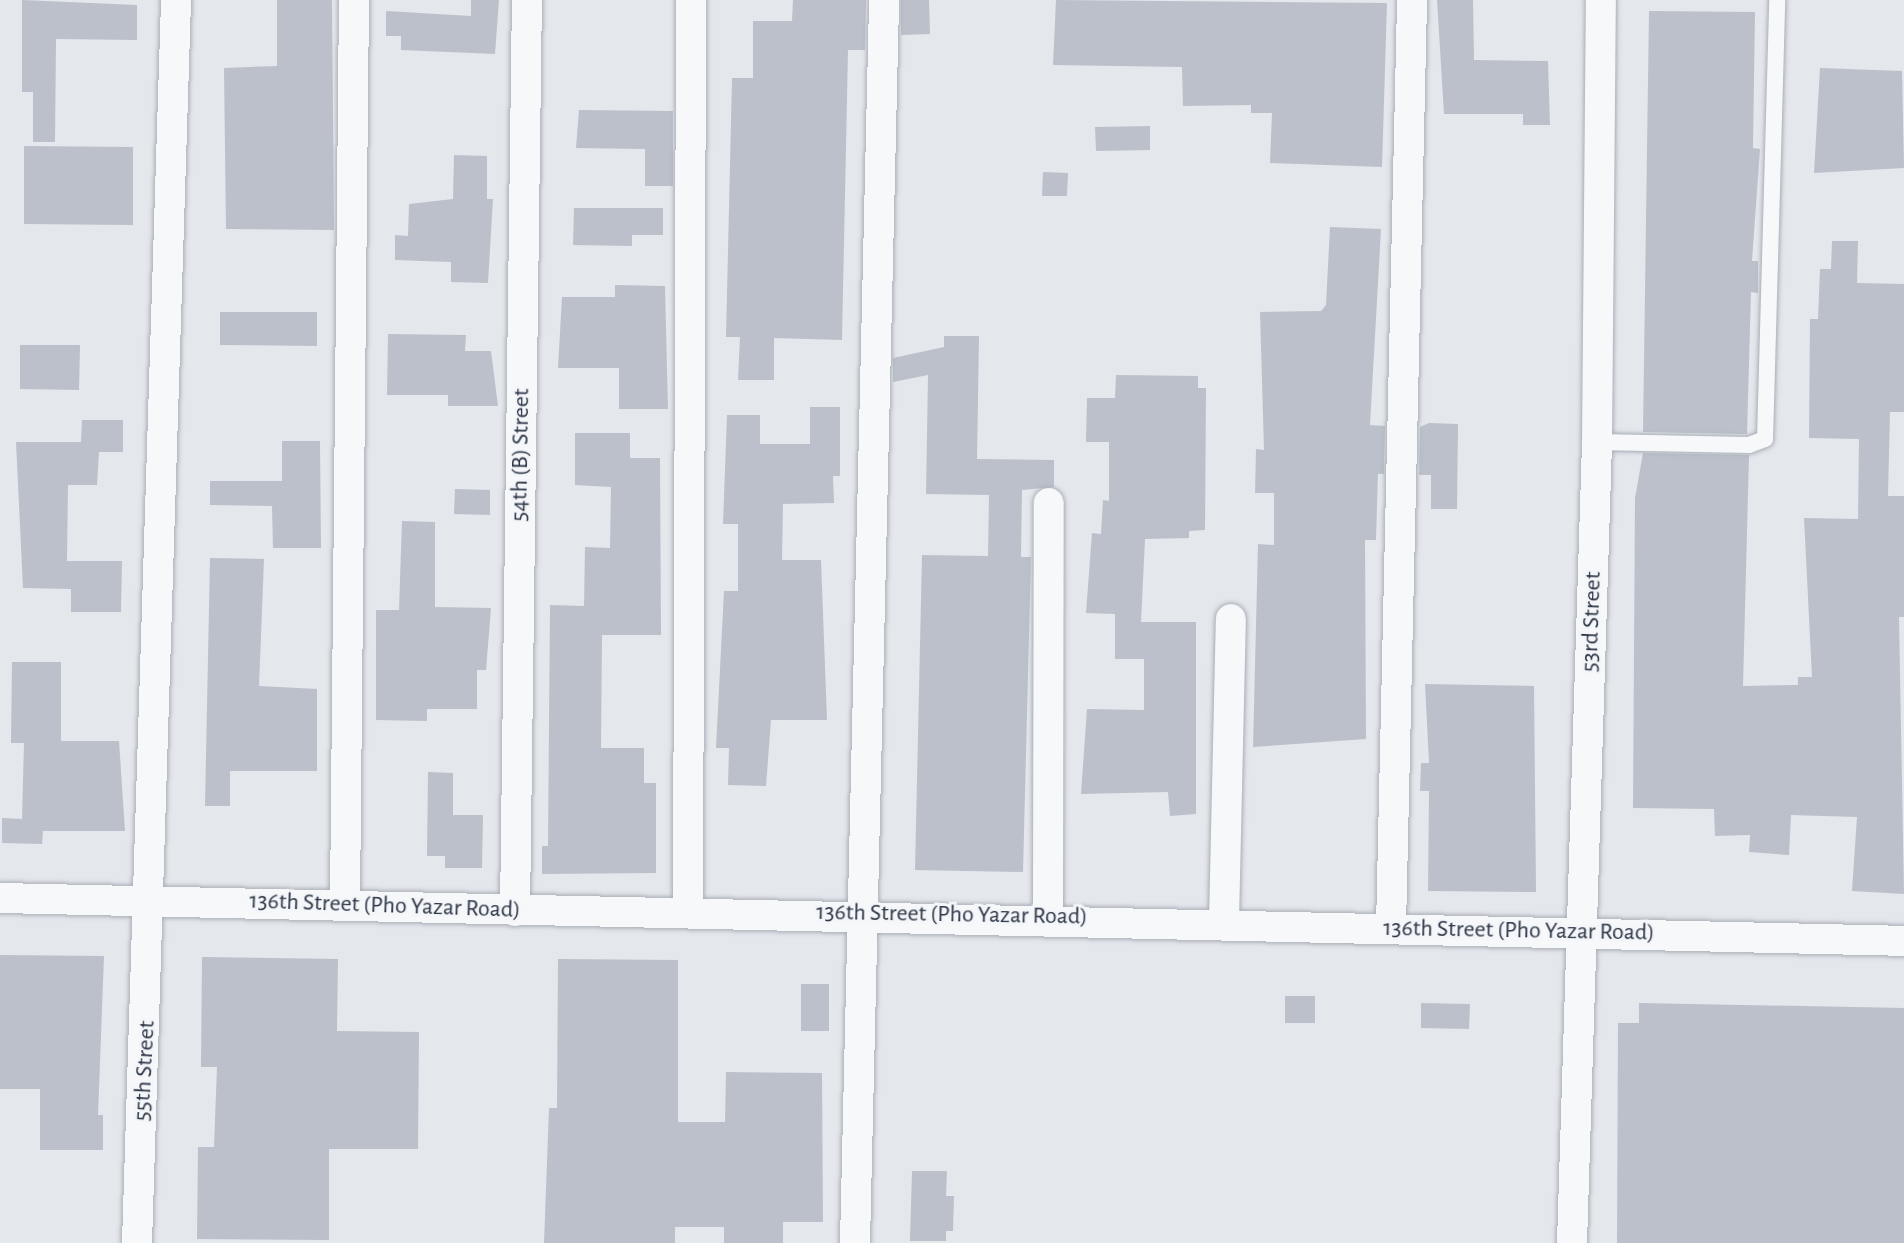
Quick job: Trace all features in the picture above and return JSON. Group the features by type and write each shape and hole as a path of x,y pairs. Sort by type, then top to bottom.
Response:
{"street":[{"name":"55th Street","path":"137,1243 152,899 176,0"},
{"path":"345,902 354,0"},
{"name":"54th (B) Street","path":"515,911 527,0"},
{"path":"688,909 691,0"},
{"path":"855,1243 884,0"},
{"path":"1391,928 1412,0"},
{"name":"53rd Street","path":"1572,1243 1584,932 1597,442 1601,0"},
{"path":"1048,917 1049,503"},
{"path":"1224,921 1231,620"},
{"name":"136th Street (Pho Yazar Road)","path":"0,898 345,902 515,911 688,909 1048,917 1904,941"}],"lane":[{"path":"1597,442 1749,445 1765,439 1777,0"}],"building":[{"path":"22,0 137,5 137,40 56,39 55,142 33,142 33,92 22,92"},
{"path":"277,0 332,0 334,230 226,229 224,68 277,66"},
{"path":"471,0 499,0 495,54 401,50 401,36 386,36 386,11 471,16"},
{"path":"793,0 866,0 865,50 848,50 842,340 774,338 774,380 738,380 740,337 726,337 732,78 753,78 753,21 792,21"},
{"path":"901,0 929,0 930,34 901,35"},
{"path":"1056,0 1387,3 1382,167 1270,163 1272,113 1251,113 1251,105 1183,106 1182,67 1053,65"},
{"path":"1437,0 1473,0 1474,60 1548,61 1550,125 1523,125 1523,114 1444,114"},
{"path":"1649,11 1755,12 1753,148 1760,149 1752,261 1758,261 1758,293 1751,292 1747,434 1643,432"},
{"path":"1820,68 1902,71 1904,168 1814,173"},
{"path":"579,110 673,111 673,186 645,186 645,149 576,148"},
{"path":"1150,126 1150,150 1096,151 1095,127"},
{"path":"24,146 133,147 133,225 24,224"},
{"path":"454,155 487,156 487,199 493,199 488,283 451,282 451,262 395,260 395,235 408,236 409,204 453,199"},
{"path":"1043,172 1068,173 1067,196 1042,196"},
{"path":"574,208 663,208 663,235 632,235 632,246 573,245"},
{"path":"1330,227 1381,229 1370,425 1385,426 1384,474 1378,474 1376,540 1365,540 1366,739 1253,747 1258,544 1274,545 1274,493 1255,493 1256,449 1264,450 1260,312 1321,311 1326,305"},
{"path":"1832,241 1858,241 1857,283 1904,284 1904,412 1890,412 1888,496 1904,496 1904,617 1899,617 1904,894 1852,891 1857,817 1791,815 1789,855 1749,852 1750,835 1715,836 1714,809 1633,808 1635,498 1643,453 1749,455 1743,686 1798,685 1798,677 1812,677 1804,518 1858,519 1859,439 1809,438 1810,319 1818,319 1820,269 1831,269"},
{"path":"615,285 665,286 668,409 619,409 619,368 558,368 562,297 615,297"},
{"path":"220,312 317,312 317,346 220,345"},
{"path":"388,334 466,335 465,351 491,351 498,406 448,406 448,395 387,395"},
{"path":"944,336 979,336 977,459 1054,460 1054,487 1022,490 1021,557 1031,557 1023,872 915,870 922,555 988,556 989,495 926,494 928,375 893,382 893,358 944,347"},
{"path":"20,345 80,345 79,390 20,389"},
{"path":"1116,375 1198,376 1198,388 1206,388 1205,530 1189,531 1189,538 1145,539 1141,622 1196,622 1196,814 1170,816 1168,792 1081,794 1087,709 1144,710 1144,659 1115,659 1115,614 1086,613 1092,533 1101,534 1103,500 1109,501 1109,442 1086,442 1087,398 1115,398"},
{"path":"810,407 840,407 840,476 833,476 834,503 783,504 782,560 821,560 827,720 771,720 766,786 728,785 729,748 716,748 724,591 738,591 738,524 723,524 727,415 760,415 760,444 810,444"},
{"path":"82,420 123,420 123,452 99,452 97,485 68,485 67,561 122,561 121,612 71,612 71,589 23,588 16,442 81,442"},
{"path":"1429,423 1458,424 1457,509 1431,509 1431,475 1419,475 1420,427"},
{"path":"575,433 630,433 630,458 660,458 661,635 602,635 601,748 644,748 644,783 656,783 656,873 542,874 542,846 548,846 550,605 584,606 585,547 610,548 611,487 575,485"},
{"path":"282,441 320,441 321,548 273,548 272,506 210,505 210,481 282,481"},
{"path":"455,489 490,490 490,515 454,514"},
{"path":"402,521 435,522 435,607 491,608 486,670 477,670 477,709 427,709 427,721 376,720 376,610 399,610"},
{"path":"210,558 264,559 259,686 317,689 317,771 230,771 230,806 205,806"},
{"path":"12,662 61,662 61,741 119,741 125,831 43,831 42,844 2,843 2,818 22,819 24,743 11,743"},
{"path":"1425,684 1534,686 1536,892 1428,891 1429,791 1420,791 1421,763 1429,763"},
{"path":"428,772 453,773 453,815 483,815 482,868 445,868 445,856 427,856"},
{"path":"0,955 104,956 98,1115 103,1115 103,1150 40,1150 40,1089 0,1089"},
{"path":"202,957 338,959 337,1031 419,1032 418,1149 329,1149 329,1240 197,1239 198,1147 214,1147 217,1067 201,1067"},
{"path":"558,959 678,960 678,1122 725,1122 726,1072 822,1073 823,1222 783,1222 783,1243 724,1243 724,1227 675,1227 675,1243 544,1243 549,1108 557,1108"},
{"path":"801,984 829,984 829,1031 801,1031"},
{"path":"1285,996 1315,996 1315,1023 1285,1023"},
{"path":"1421,1003 1470,1004 1469,1029 1421,1028"},
{"path":"1639,1003 1904,1008 1904,1243 1617,1243 1618,1023 1639,1023"},
{"path":"912,1171 947,1171 946,1196 954,1196 953,1231 946,1231 946,1241 910,1241"}]}
